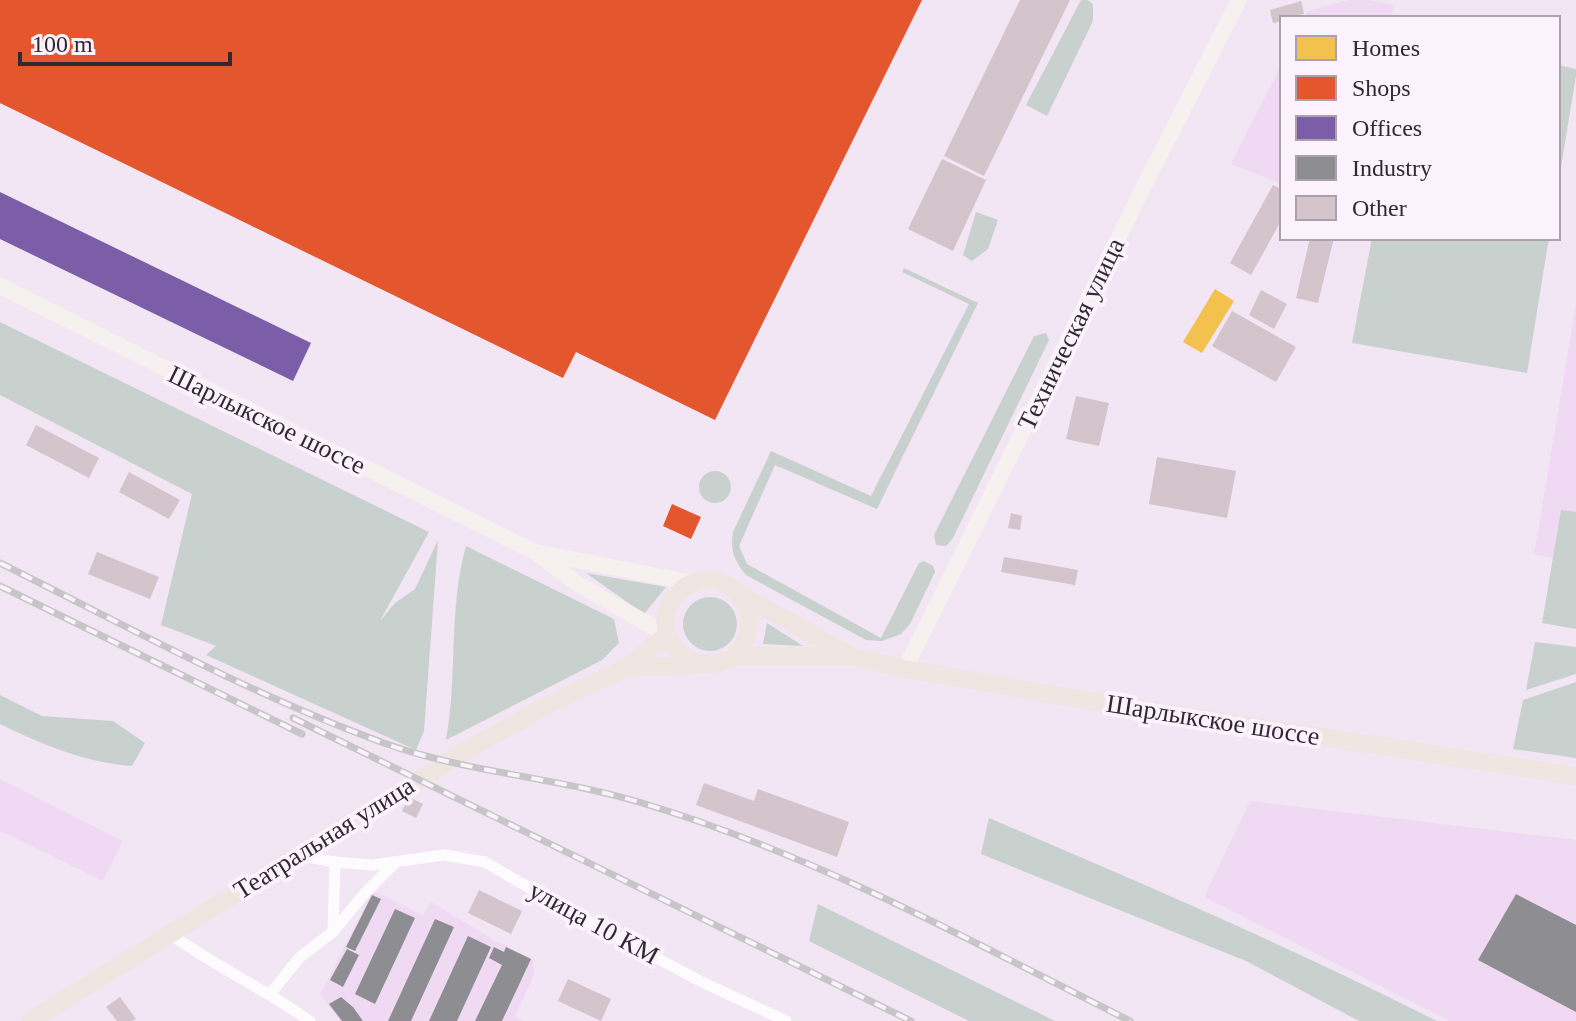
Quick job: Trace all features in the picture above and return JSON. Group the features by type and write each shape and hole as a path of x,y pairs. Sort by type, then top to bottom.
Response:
{"main road":[{"path":"718,582 737,593 746,606 750,629 744,644 734,656 717,664 699,664 679,654 667,635 666,614 670,604 684,588 693,583 718,582"},
{"name":"Шарлыкское шоссе","path":"737,593 851,656"},
{"name":"Театральная улица","path":"30,1021 467,750 544,707 625,668 667,635"},
{"name":"Шарлыкское шоссе","path":"734,656 851,656 905,669 1136,708 1576,776"},
{"name":"Театральная улица","path":"625,668 699,664"}],"street":[{"name":"Техническая улица","path":"905,669 1239,0"},
{"name":"Шарлыкское шоссе","path":"0,286 535,552 590,591 667,635"},
{"name":"Шарлыкское шоссе","path":"535,552 693,583"},
{"name":"улица 10 КМ","path":"298,855 372,865 444,855 485,862 613,935 702,982 786,1021"},
{"path":"333,932 335,862"},
{"path":"271,993 300,957 333,932 365,893 396,863"},
{"path":"169,932 195,951 271,993 310,1021"}],"shaded area":[{"path":"1081,0 1093,4 1093,21 1047,116 1026,105"},
{"path":"1348,0 1394,5 1391,16 1306,16 1308,11"},
{"path":"1560,65 1576,69 1560,173"},
{"path":"1280,67 1280,183 1231,164"},
{"path":"976,212 998,220 988,249 972,261 963,255"},
{"path":"1372,240 1549,240 1527,373 1352,343"},
{"path":"904,268 978,303 877,509 775,465 739,546 747,564 881,638 919,563 924,561 933,566 935,572 910,624 901,634 882,641 866,640 746,575 734,555 732,538 771,451 871,496 969,304 902,272"},
{"path":"1576,303 1576,563 1534,554"},
{"path":"0,322 429,532 380,621 395,603 415,589 438,540 424,731 416,750 206,655 216,646 161,625 192,494 0,395"},
{"path":"1046,333 1049,340 953,538 946,546 936,545 934,535 1034,336"},
{"path":"715,471 727,475 731,487 727,499 715,503 703,499 699,487 703,475"},
{"path":"1561,510 1576,512 1576,629 1542,623"},
{"path":"466,546 614,619 619,643 602,660 446,740 457,594"},
{"path":"586,573 666,587 644,614"},
{"path":"710,597 729,605 737,624 729,643 710,651 691,643 683,624 691,605"},
{"path":"767,623 803,646 763,644"},
{"path":"1535,642 1576,647 1576,674 1526,690"},
{"path":"1576,682 1576,758 1513,749 1523,700"},
{"path":"0,695 42,716 113,721 145,743 132,766 98,761 64,751 0,724"},
{"path":"0,779 123,841 103,881 0,831"},
{"path":"1250,801 1576,840 1576,1021 1450,1021 1204,897"},
{"path":"989,818 1214,916 1437,1021 1359,1021 1246,961 981,854"},
{"path":"373,891 423,915 431,902 533,959 534,975 515,1016 524,1021 340,1021 320,995"},
{"path":"818,904 1055,1021 969,1021 809,941"}],"building: Homes":[{"path":"1215,289 1234,301 1202,353 1183,342"}],"building: Shops":[{"path":"0,0 922,0 715,420 576,352 563,378 0,103"},
{"path":"672,504 701,517 691,539 663,526"}],"building: Offices":[{"path":"0,192 311,343 293,381 0,239"}],"building: Industry":[{"path":"1516,894 1576,925 1576,1012 1478,960"},
{"path":"372,895 381,899 355,951 346,947"},
{"path":"395,909 415,918 375,1004 355,994"},
{"path":"435,919 454,927 411,1021 388,1021"},
{"path":"468,936 491,947 457,1021 429,1021"},
{"path":"494,947 504,952 506,947 531,959 502,1021 475,1021 502,965 489,958"},
{"path":"347,949 359,955 343,987 330,980"},
{"path":"341,997 363,1021 342,1021 329,1004"}],"building: Other":[{"path":"1020,0 1070,0 984,176 944,156"},
{"path":"1301,1 1304,14 1280,16 1280,21 1273,23 1270,10"},
{"path":"942,159 986,180 953,251 908,229"},
{"path":"1273,185 1280,189 1280,223 1251,275 1230,263"},
{"path":"1310,240 1334,240 1318,303 1296,298"},
{"path":"1261,290 1287,304 1274,329 1249,315"},
{"path":"1232,311 1296,347 1276,382 1212,346"},
{"path":"1076,396 1109,403 1099,446 1066,439"},
{"path":"36,425 99,458 89,478 26,445"},
{"path":"1157,457 1236,471 1227,518 1149,504"},
{"path":"129,472 180,500 169,519 119,492"},
{"path":"1011,513 1022,516 1020,530 1008,528"},
{"path":"97,552 159,577 150,599 88,574"},
{"path":"1004,557 1078,570 1075,585 1001,572"},
{"path":"704,783 754,801 758,789 849,822 837,857 696,805"},
{"path":"409,797 423,804 416,818 402,811"},
{"path":"479,890 522,911 511,934 468,913"},
{"path":"568,979 611,999 601,1021 558,1001"},
{"path":"120,997 136,1019 117,1021 106,1007"}],"railway":[{"path":"0,563 238,682 384,743 447,761 610,794 768,847 951,930 1130,1021"},
{"path":"0,586 302,734"},
{"path":"293,718 911,1021"}]}
